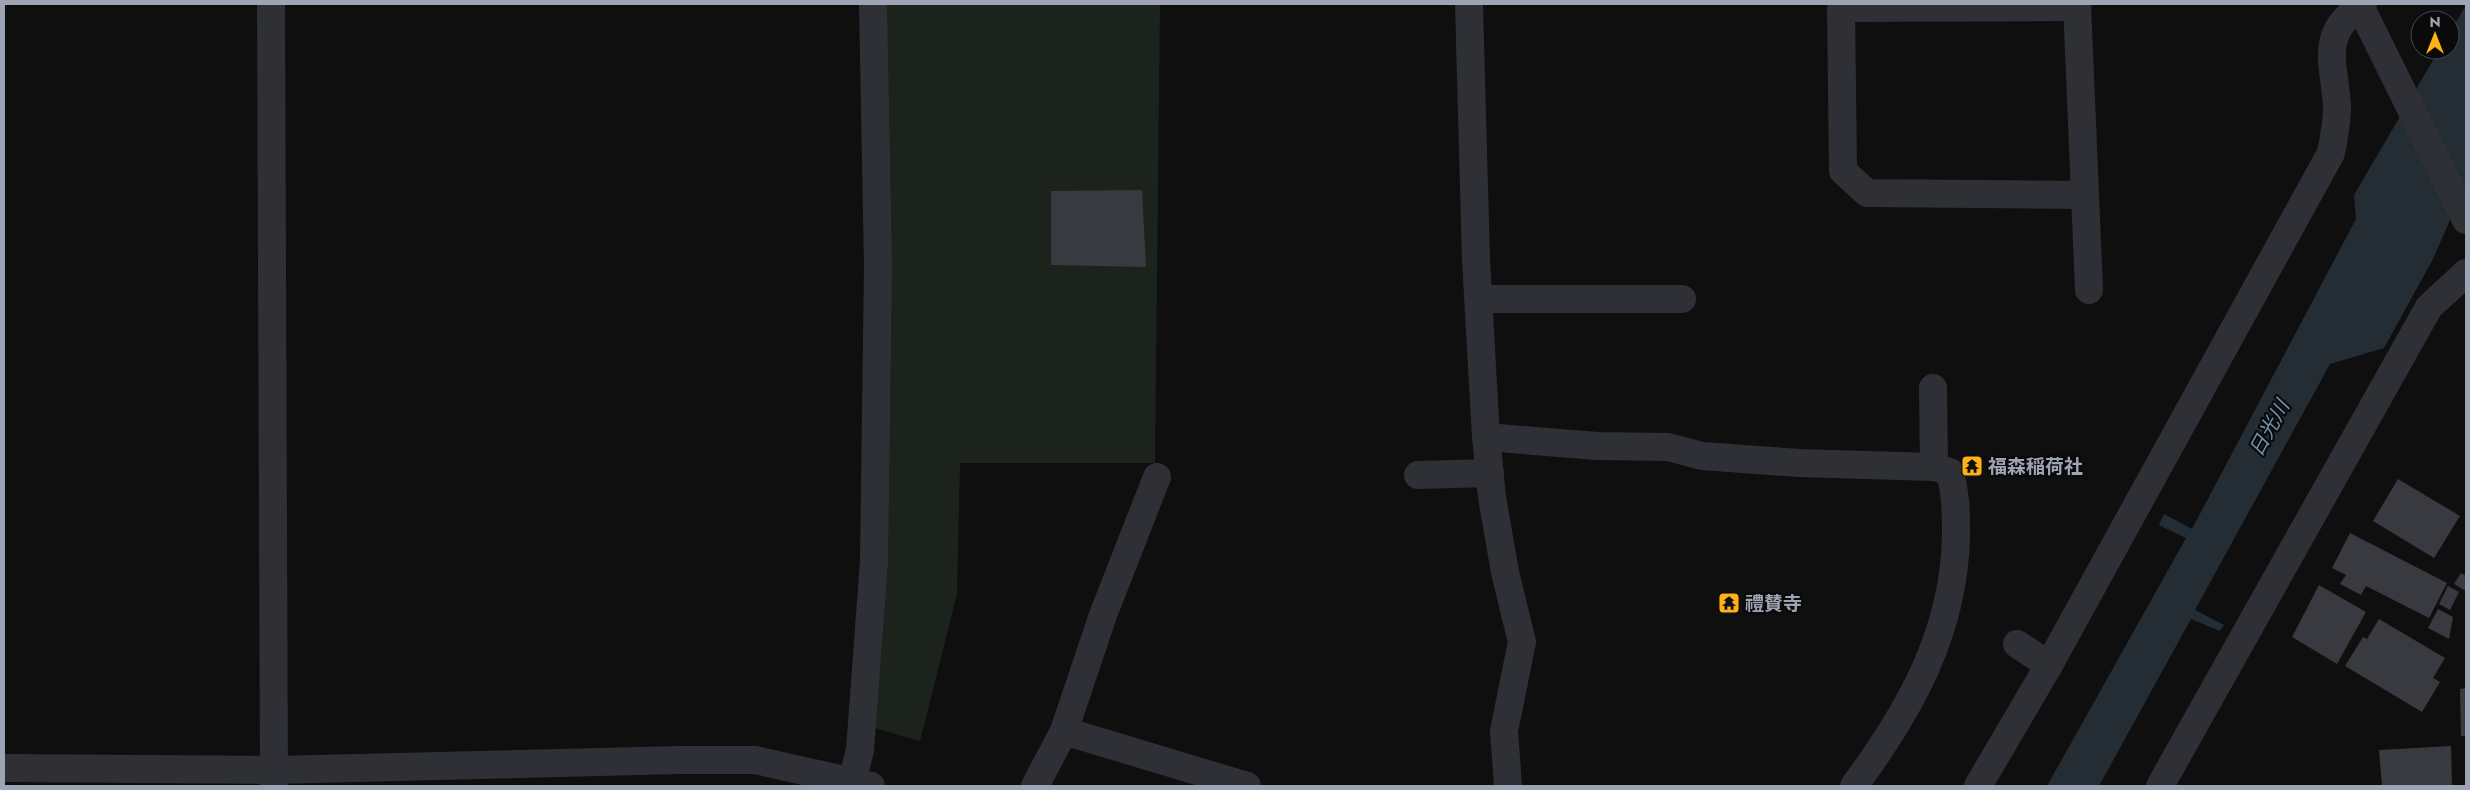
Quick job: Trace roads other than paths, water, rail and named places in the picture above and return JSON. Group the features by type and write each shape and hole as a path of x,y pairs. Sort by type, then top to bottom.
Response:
{"street":[{"path":"271,4 274,778"},
{"path":"4,768 274,778 561,774 755,760 862,784 860,750 874,561 878,266 873,4"},
{"path":"1469,4 1478,299 1486,437 1505,572 1522,642 1504,730 1508,786"},
{"path":"2085,195 1868,193 1843,171 1842,8 2077,5 2085,195 2089,290"},
{"path":"1978,786 2049,665 2330,153 2335,135 2337,108 2330,61 2332,44 2337,32 2360,5 2466,220"},
{"path":"2160,786 2429,307 2466,273"},
{"path":"1478,299 1682,299"},
{"path":"1933,388 1934,467"},
{"path":"1486,437 1598,446 1668,447 1702,456 1799,463 1934,467 1950,472 1956,497 1955,569 1942,629 1924,672 1898,723 1854,786"},
{"path":"1418,474 1490,473"},
{"path":"1035,786 1064,731 1103,615 1158,478"},
{"path":"2017,644 2049,665"},
{"path":"1064,731 1247,786"}],"water":[{"name":"日光川","path":"2466,5 2466,184 2432,261 2384,348 2330,364 2195,610 2224,625 2220,631 2191,619 2099,786 2047,786 2186,538 2159,525 2164,514 2192,529 2356,219 2354,195 2433,60 2460,60 2460,15"}],"place":[{"name":"福森稲荷社","path":"1972,466"},
{"name":"禮賛寺","path":"1729,603"}]}
